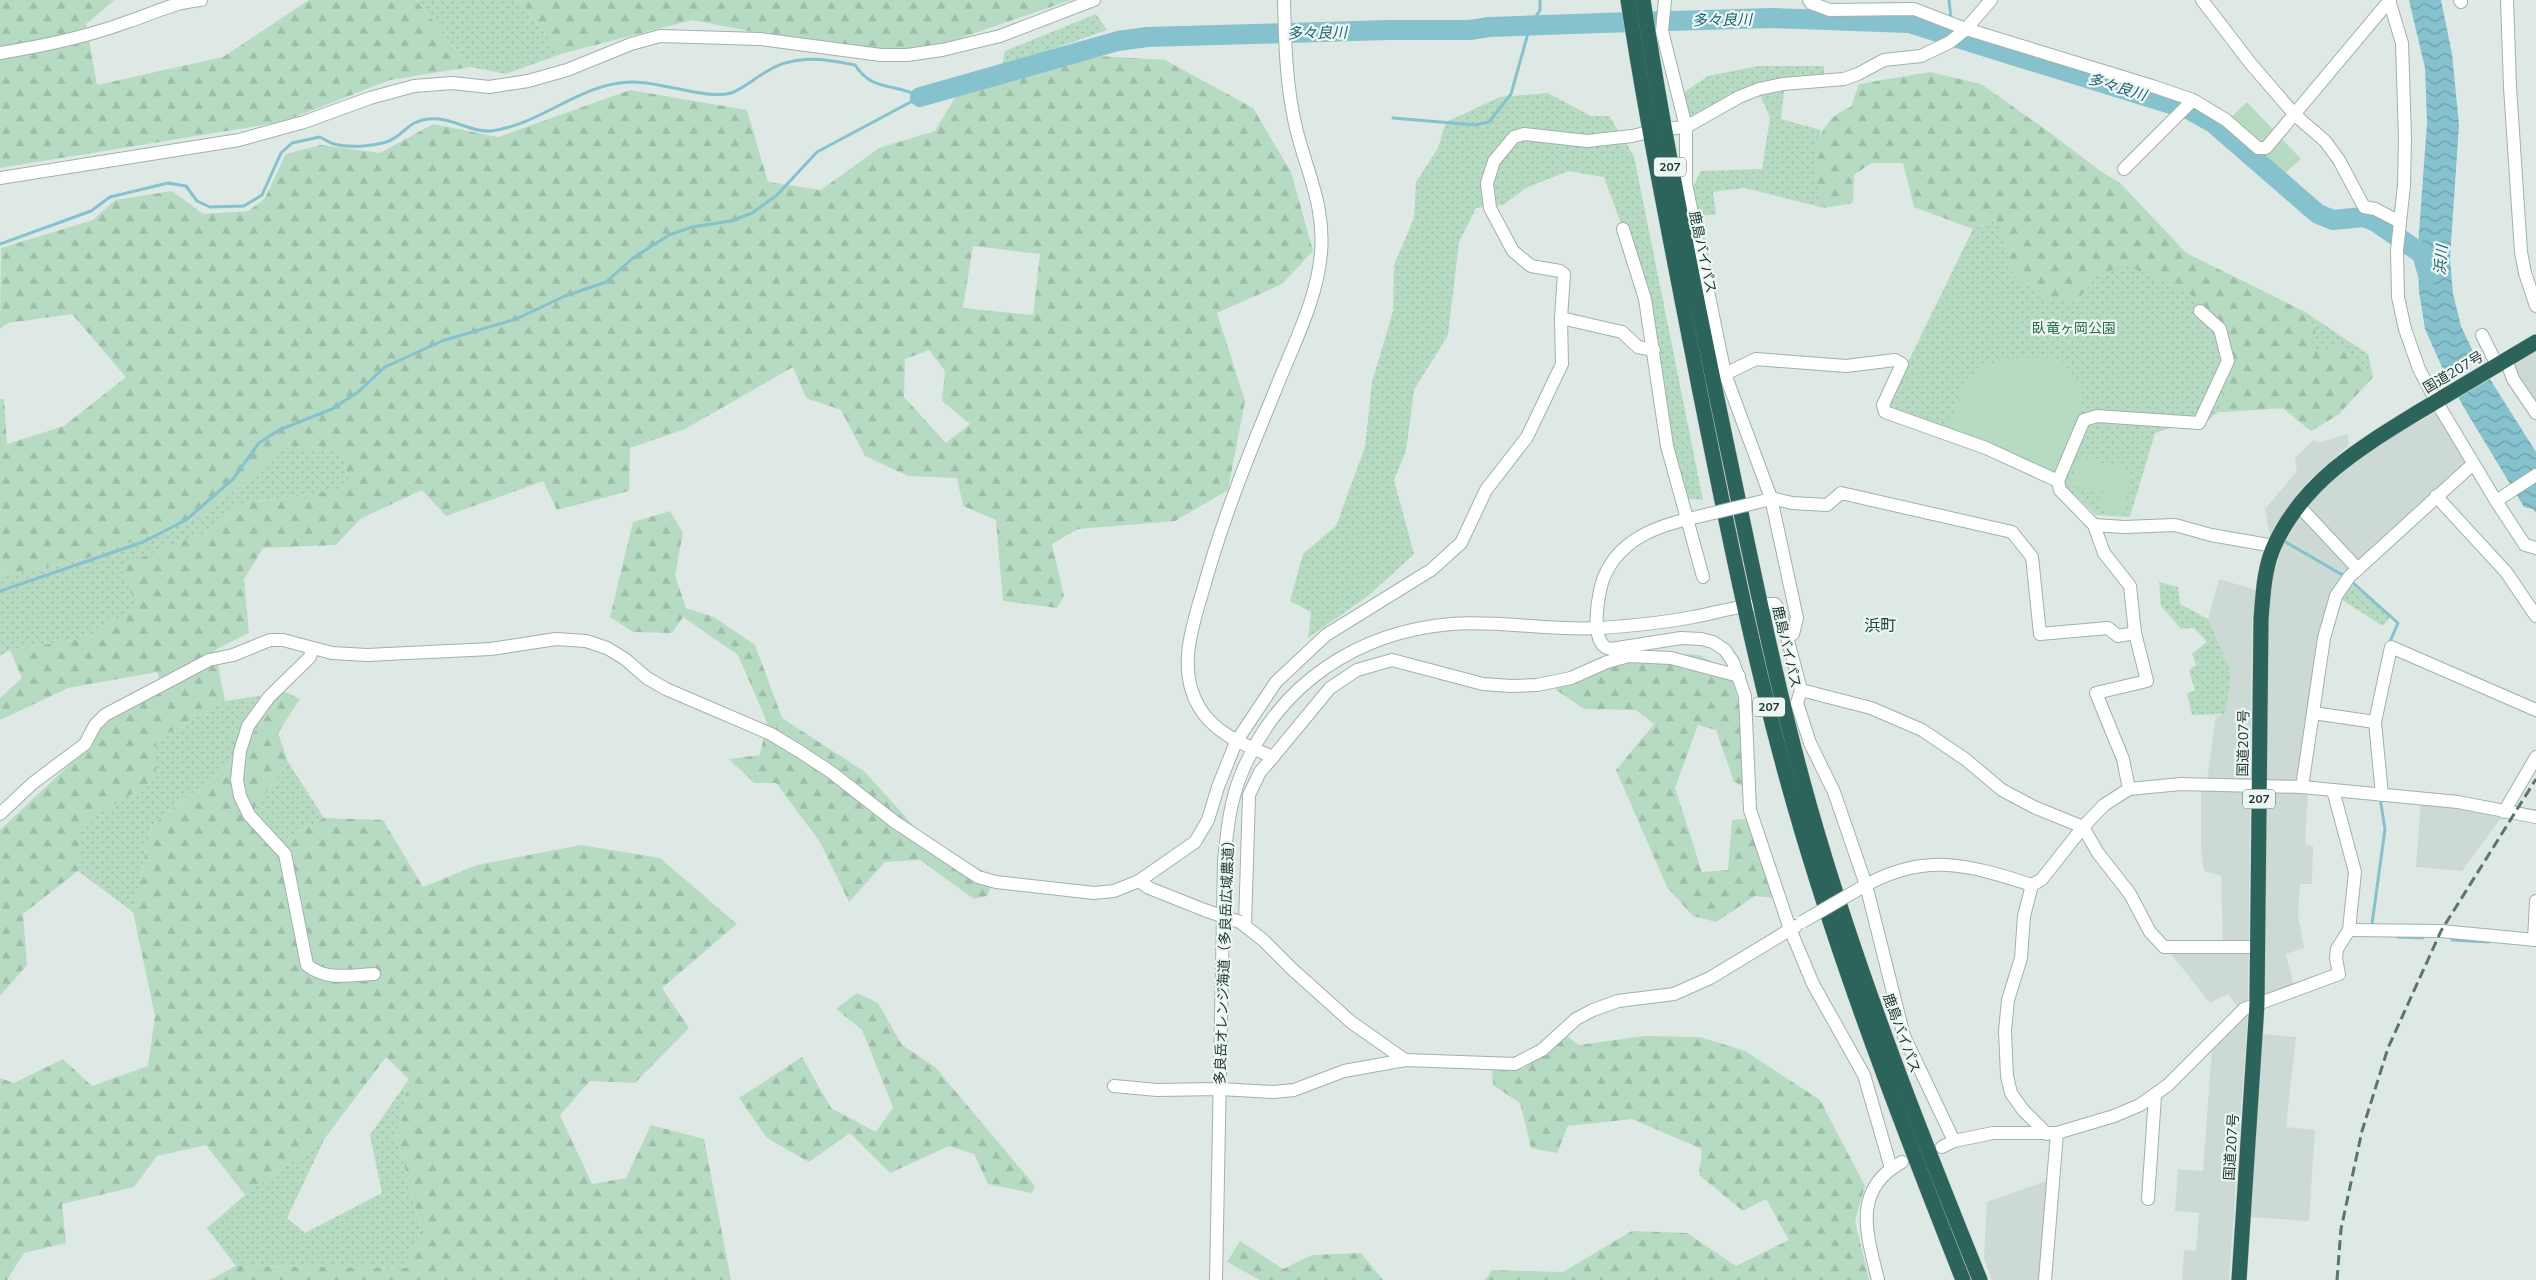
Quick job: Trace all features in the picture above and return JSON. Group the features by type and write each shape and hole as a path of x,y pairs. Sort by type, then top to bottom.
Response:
{"highway":[{"name":"鹿島バイパス","path":"1628,0 1656,130 1745,607 1800,824 1831,926 1866,1030 1963,1280"},
{"name":"鹿島バイパス","path":"1642,0 1652,111"},
{"name":"鹿島バイパス","path":"1656,130 1680,226 1760,605 1803,782 1842,912 1882,1031 1980,1280"},
{"name":"国道207号","path":"2239,1280 2256,1004 2261,619 2265,580 2274,546 2298,505 2333,468 2363,446 2536,342"}],"street":[{"path":"0,53 38,46 126,23 180,2 201,0"},
{"path":"0,178 239,140 304,122 370,98 414,86 452,83 489,87 528,81 567,70 631,44 660,36 760,39 880,55 907,55 942,50 1000,36 1094,0"},
{"path":"1273,757 1236,742 1222,732 1199,708 1191,690 1187,672 1188,652 1195,617 1218,536 1235,487 1308,307 1321,254 1322,229 1319,202 1296,128 1289,92 1284,40 1284,0"},
{"path":"1809,0 1811,3 1830,10 1914,9 1957,25 2193,100 2226,120 2258,148 2266,148 2390,0"},
{"path":"0,814 33,783 85,744 95,725 105,715 209,660 233,655 270,640 283,640 332,653 367,655 491,648 556,639 586,641 607,648 625,659 647,678 666,689 771,734 831,772 895,822 978,877 996,882 1094,893 1114,891 1139,881 1195,842 1208,820 1218,787 1236,742 1276,682 1326,635 1431,570 1461,543 1486,490 1527,437 1562,364 1561,318 1564,274 1560,271 1531,266 1513,251 1490,208 1487,183 1494,161 1514,137 1524,134 1587,141 1686,127 1739,97 1759,89 1783,84 1844,79 1884,60 1921,56 1940,49 1957,25 1991,0"},
{"path":"2202,0 2251,64 2295,114 2325,141 2340,160 2364,207 2375,209 2398,221"},
{"path":"2390,0 2402,43 2406,139 2404,185 2398,221 2397,250 2398,297 2405,329 2420,369 2473,464 2525,545 2536,548"},
{"path":"2507,0 2510,87 2521,252 2525,273 2536,306"},
{"path":"1664,6 1662,31 1686,127 1686,184 1726,374 1767,500 1797,618 1793,634 1787,637"},
{"path":"2124,169 2193,100"},
{"path":"1623,229 1645,299 1668,446 1693,518 1702,578"},
{"path":"2128,789 2124,759 2096,693 2147,681 2135,634 2130,586 2104,553 2094,525 2060,490 2058,481 2084,420 2097,416 2199,423 2228,361 2220,329 2200,311"},
{"path":"1561,318 1622,332 1638,347 1654,350"},
{"path":"2482,335 2499,364 2513,379 2536,413"},
{"path":"1726,374 1756,359 1846,366 1895,360 1902,364 1883,405 1886,412 1986,448 2058,481"},
{"path":"2302,787 2330,612 2336,596 2351,575 2473,464"},
{"path":"2496,501 2536,475"},
{"path":"1878,1280 1866,1227 1867,1203 1874,1185 1897,1165 1864,1075 1813,984 1790,929 1750,810 1745,696 1740,676 1725,650 1712,642 1681,638 1611,649 1605,648 1600,644 1597,628 1599,590 1613,560 1638,538 1693,518 1767,500 1826,505 1841,493 2012,532 2032,557 2040,634 2108,628 2118,636 2135,634"},
{"path":"2436,496 2506,572 2536,616"},
{"path":"2298,505 2351,575"},
{"path":"2094,525 2124,527 2174,525 2211,535 2274,546"},
{"path":"1760,605 1775,604 1778,606 1801,690 1797,703 1810,742 1834,792 1909,1049 1954,1141"},
{"name":"多良岳オレンジ海道（多良岳広域農道）","path":"1216,1280 1224,862 1232,801 1242,771 1253,748 1268,724 1296,690 1338,657 1396,634 1452,624 1597,628 1669,621 1760,605"},
{"path":"2379,795 2372,721 2391,647 2536,710"},
{"path":"312,648 310,657 269,697 248,726 240,751 237,780 240,796 249,814 285,854 307,965 317,973 330,976 374,974"},
{"path":"1242,924 1249,795 1260,772 1330,688 1357,670 1392,660 1482,684 1538,685 1571,678 1607,662 1629,656 1671,658 1740,676"},
{"path":"1801,690 1871,708 1922,730 1964,758 2002,790 2034,808 2083,827 2098,853 2130,894 2150,932 2164,947 2257,947"},
{"path":"2313,713 2372,721"},
{"path":"2504,812 2536,757"},
{"path":"2052,1133 2023,1110 2011,1093 2007,1076 2005,1031 2008,1000 2021,958 2024,916 2032,885 2042,879 2083,827 2104,805 2128,789 2181,784 2259,784 2458,802 2536,817"},
{"path":"1942,1147 1954,1141 1993,1133 2052,1133 2114,1116 2155,1096 2244,1009 2340,974 2336,958 2337,948 2349,930 2355,872 2333,790"},
{"path":"1114,1086 1157,1090 1220,1089 1274,1092 1294,1090 1344,1071 1405,1060 1515,1064 1542,1050 1576,1019 1593,1010 1618,1002 1674,994 1710,978 1802,922 1863,887 1890,874 1924,866 1958,864 1978,868 2032,885"},
{"path":"1139,881 1149,888 1242,924 1351,1022 1405,1060"},
{"path":"2349,930 2441,931 2535,940 2536,901"},
{"path":"2148,1199 2155,1096"},
{"path":"2045,1280 2052,1133"}],"shaded area":[{"path":"2536,351 2536,422 2502,371"},
{"path":"2445,407 2473,459 2345,578 2328,612 2308,790 2305,844 2313,846 2312,884 2300,884 2298,916 2304,948 2286,954 2295,992 2264,1005 2266,622 2271,583 2281,549 2306,507 2331,479 2369,450"},
{"path":"2347,434 2349,445 2308,481 2288,507 2270,537 2265,509 2297,471 2295,458 2313,440 2319,443"},
{"path":"2219,579 2256,590 2252,620 2248,1011 2229,1280 2182,1280 2184,1250 2196,1251 2199,1213 2175,1211 2178,1169 2203,1171 2212,1049 2242,1014 2228,994 2210,1003 2168,950 2223,949 2221,876 2204,871 2201,848 2201,789 2206,788 2216,716 2226,714 2231,672 2208,619"},
{"path":"2421,802 2503,815 2462,871 2416,867"},
{"path":"2262,1034 2296,1037 2286,1127 2315,1130 2309,1221 2250,1217"},
{"path":"2049,1180 2041,1280 1992,1280 1984,1258 1987,1202"}],"green space":[{"path":"0,0 115,0 86,24 97,85 223,57 309,0 416,0 470,67 390,80 282,122 0,168"},
{"path":"416,0 519,0 561,54 506,74 470,67"},
{"path":"519,0 1071,0 911,55 764,34 692,20 561,54"},
{"path":"1096,14 1107,30 1002,67 1005,51"},
{"path":"1098,56 1165,60 1253,108 1291,172 1313,251 1282,284 1217,313 1245,401 1228,490 1175,521 1078,529 1052,544 1064,596 1057,608 1003,601 996,520 963,506 957,478 908,476 865,456 841,410 806,398 793,367 685,429 630,448 629,491 557,510 543,481 446,516 422,490 360,519 336,545 263,548 244,579 249,633 215,650 225,701 156,740 156,779 81,825 78,871 23,914 27,965 0,996 0,830 85,750 99,715 163,689 157,672 68,688 0,720 0,698 22,678 10,650 79,639 137,608 121,566 208,530 242,504 351,487 341,453 286,448 204,515 84,559 0,576 0,399 4,399 7,444 64,426 126,377 72,314 8,323 0,329 1,248 93,220 115,200 172,191 203,214 249,211 265,198 286,154 320,145 380,153 433,124 498,137 630,90 747,110 768,182 821,190 879,148 935,131 959,91","holes":["973,246 1040,254 1033,315 963,308","929,350 945,371 942,401 970,424 946,443 904,397 905,359"]},
{"path":"1758,66 1824,66 1824,77 1785,80 1781,119 1821,130 1815,170 1824,208 1745,188 1713,192 1716,214 1700,216 1693,186 1701,171 1762,169 1770,118 1759,93 1703,120 1678,119 1674,99 1708,76"},
{"path":"1930,72 1981,84 2103,173 2120,183 2186,253 2305,312 2316,329 2311,351 2337,347 2358,358 2373,377 2339,414 2311,431 2283,408 2218,412 2232,364 2221,322 2191,295 2126,265 2098,275 2078,300 2043,298 2014,277 1996,219 1973,229 1914,207 1903,163 1871,163 1854,175 1853,203 1824,208 1816,179 1815,160 1822,131 1827,124 1842,111 1851,107 1859,84"},
{"path":"1548,93 1591,116 1609,116 1634,156 1703,500 1687,499 1663,446 1638,270 1604,177 1568,171 1526,188 1503,205 1476,208 1459,242 1448,335 1414,390 1406,451 1394,480 1414,554 1368,596 1308,638 1311,612 1290,601 1303,554 1336,526 1365,447 1372,382 1393,311 1394,265 1414,218 1416,182 1438,148 1446,122 1500,97"},
{"path":"2247,102 2301,159 2283,175 2225,123"},
{"name":"臥竜ヶ岡公園","path":"2103,173 2120,183 2186,253 2305,312 2368,354 2373,377 2339,414 2311,431 2283,408 2218,412 2204,424 2173,427 2155,433 2130,517 2096,515 2054,475 1892,411 1888,403 1973,229"},
{"path":"2050,357 2064,363 2082,394 2081,418 2054,475 1948,431 1962,387 1982,370 2003,358"},
{"path":"286,447 341,453 351,487 242,504 208,530 122,566 138,608 79,639 10,650 0,656 0,576 84,559 204,515"},
{"path":"2077,458 2132,469 2123,515 2100,510 2103,492 2071,486"},
{"path":"670,511 683,533 675,575 686,608 714,617 755,645 782,718 865,772 921,834 986,873 992,885 987,896 974,899 920,860 885,862 849,902 820,842 776,783 754,783 729,759 760,755 767,722 738,655 683,617 672,633 633,632 610,617 633,522"},
{"path":"2159,582 2178,587 2180,604 2208,619 2231,672 2226,714 2192,715 2187,693 2195,691 2189,670 2196,665 2192,654 2207,642 2194,628 2181,629 2161,606"},
{"path":"2350,583 2391,616 2383,626 2339,598"},
{"path":"1637,652 1699,655 1731,672 1740,708 1745,787 1734,782 1716,730 1698,725 1675,788 1702,872 1728,870 1732,820 1746,819 1774,898 1755,896 1716,922 1693,916 1667,887 1616,770 1654,724 1636,710 1584,709 1555,689 1594,662"},
{"path":"285,692 229,765 151,826 133,912 78,871 80,825 156,779 156,740 225,701"},
{"path":"285,692 300,699 278,733 288,762 253,811 280,842 324,818 383,820 423,887 477,865 581,845 660,858 737,924 662,988 689,1028 635,1083 590,1081 560,1115 592,1184 626,1178 651,1125 704,1139 731,1280 210,1280 236,1266 406,1268 421,1231 397,1137 409,1079 386,1057 325,1138 245,1195 206,1145 157,1156 134,1187 62,1204 66,1243 24,1253 7,1280 0,1280 0,1078 14,1083 63,1059 92,1086 148,1066 155,1016 133,912 151,826 229,765"},
{"path":"288,762 324,818 280,842 253,811"},
{"path":"857,993 878,1003 902,1045 935,1067 1035,1186 1032,1193 988,1184 974,1154 949,1146 890,1173 850,1133 809,1162 767,1138 739,1098 802,1057 831,1108 876,1132 893,1107 862,1030 836,1009"},
{"path":"1567,1036 1579,1045 1644,1036 1700,1037 1745,1051 1820,1100 1865,1186 1855,1221 1869,1280 1485,1280 1492,1270 1563,1272 1632,1231 1687,1233 1736,1266 1789,1240 1766,1199 1743,1211 1699,1175 1702,1149 1632,1119 1568,1126 1557,1153 1531,1148 1520,1103 1493,1085 1492,1068 1523,1069"},
{"path":"409,1079 397,1137 421,1231 406,1268 236,1266 207,1228 245,1195 325,1138 287,1218 305,1233 382,1193 370,1135"},
{"path":"1240,1241 1283,1269 1312,1255 1361,1253 1383,1280 1260,1280 1227,1262"}],"water":[{"name":"浜川","path":"2409,0 2441,0 2452,54 2459,125 2450,258 2453,294 2461,326 2474,354 2536,452 2536,513 2533,509 2524,507 2463,406 2442,367 2425,329 2419,291 2418,246 2427,123 2425,68"}],"pier":[{"path":"2480,359 2492,378 2456,399 2445,379"}],"waterway":[{"path":"1393,118 1475,125 1489,122 1511,94 1530,26 1540,10 1540,0"},
{"path":"1949,0 1951,19"},
{"name":"多々良川","path":"920,97 1118,41 1147,37 1389,30 1470,30 1489,27 1772,18 1909,23 2190,110 2213,123 2318,214 2333,220 2363,217 2376,222 2422,254 2428,275"},
{"path":"0,244 91,211 110,197 168,183 186,186 197,201 210,207 244,206 262,195 281,153 292,143 320,137 330,143 340,145 375,145 396,137 414,123 428,119 444,120 476,130 491,131 527,121 580,95 597,88 615,84 645,83 697,93 721,95 735,91 775,67 797,60 819,59 855,65 869,80 911,92 920,97"},
{"path":"0,591 143,542 186,520 233,479 259,443 279,430 332,409 358,392 385,367 442,341 516,319 565,296 606,282 633,258 669,235 692,227 731,221 752,213 777,195 817,152 920,97"},
{"path":"2284,541 2346,577"},
{"path":"2351,581 2398,623 2389,644"},
{"path":"2372,924 2385,829 2380,798"},
{"path":"2398,937 2423,938"},
{"path":"2452,940 2489,942"}],"railway":[{"path":"2337,1280 2341,1229 2362,1131 2388,1048 2441,931 2536,779"}],"district":[{"name":"浜町","path":"1880,625"}]}
